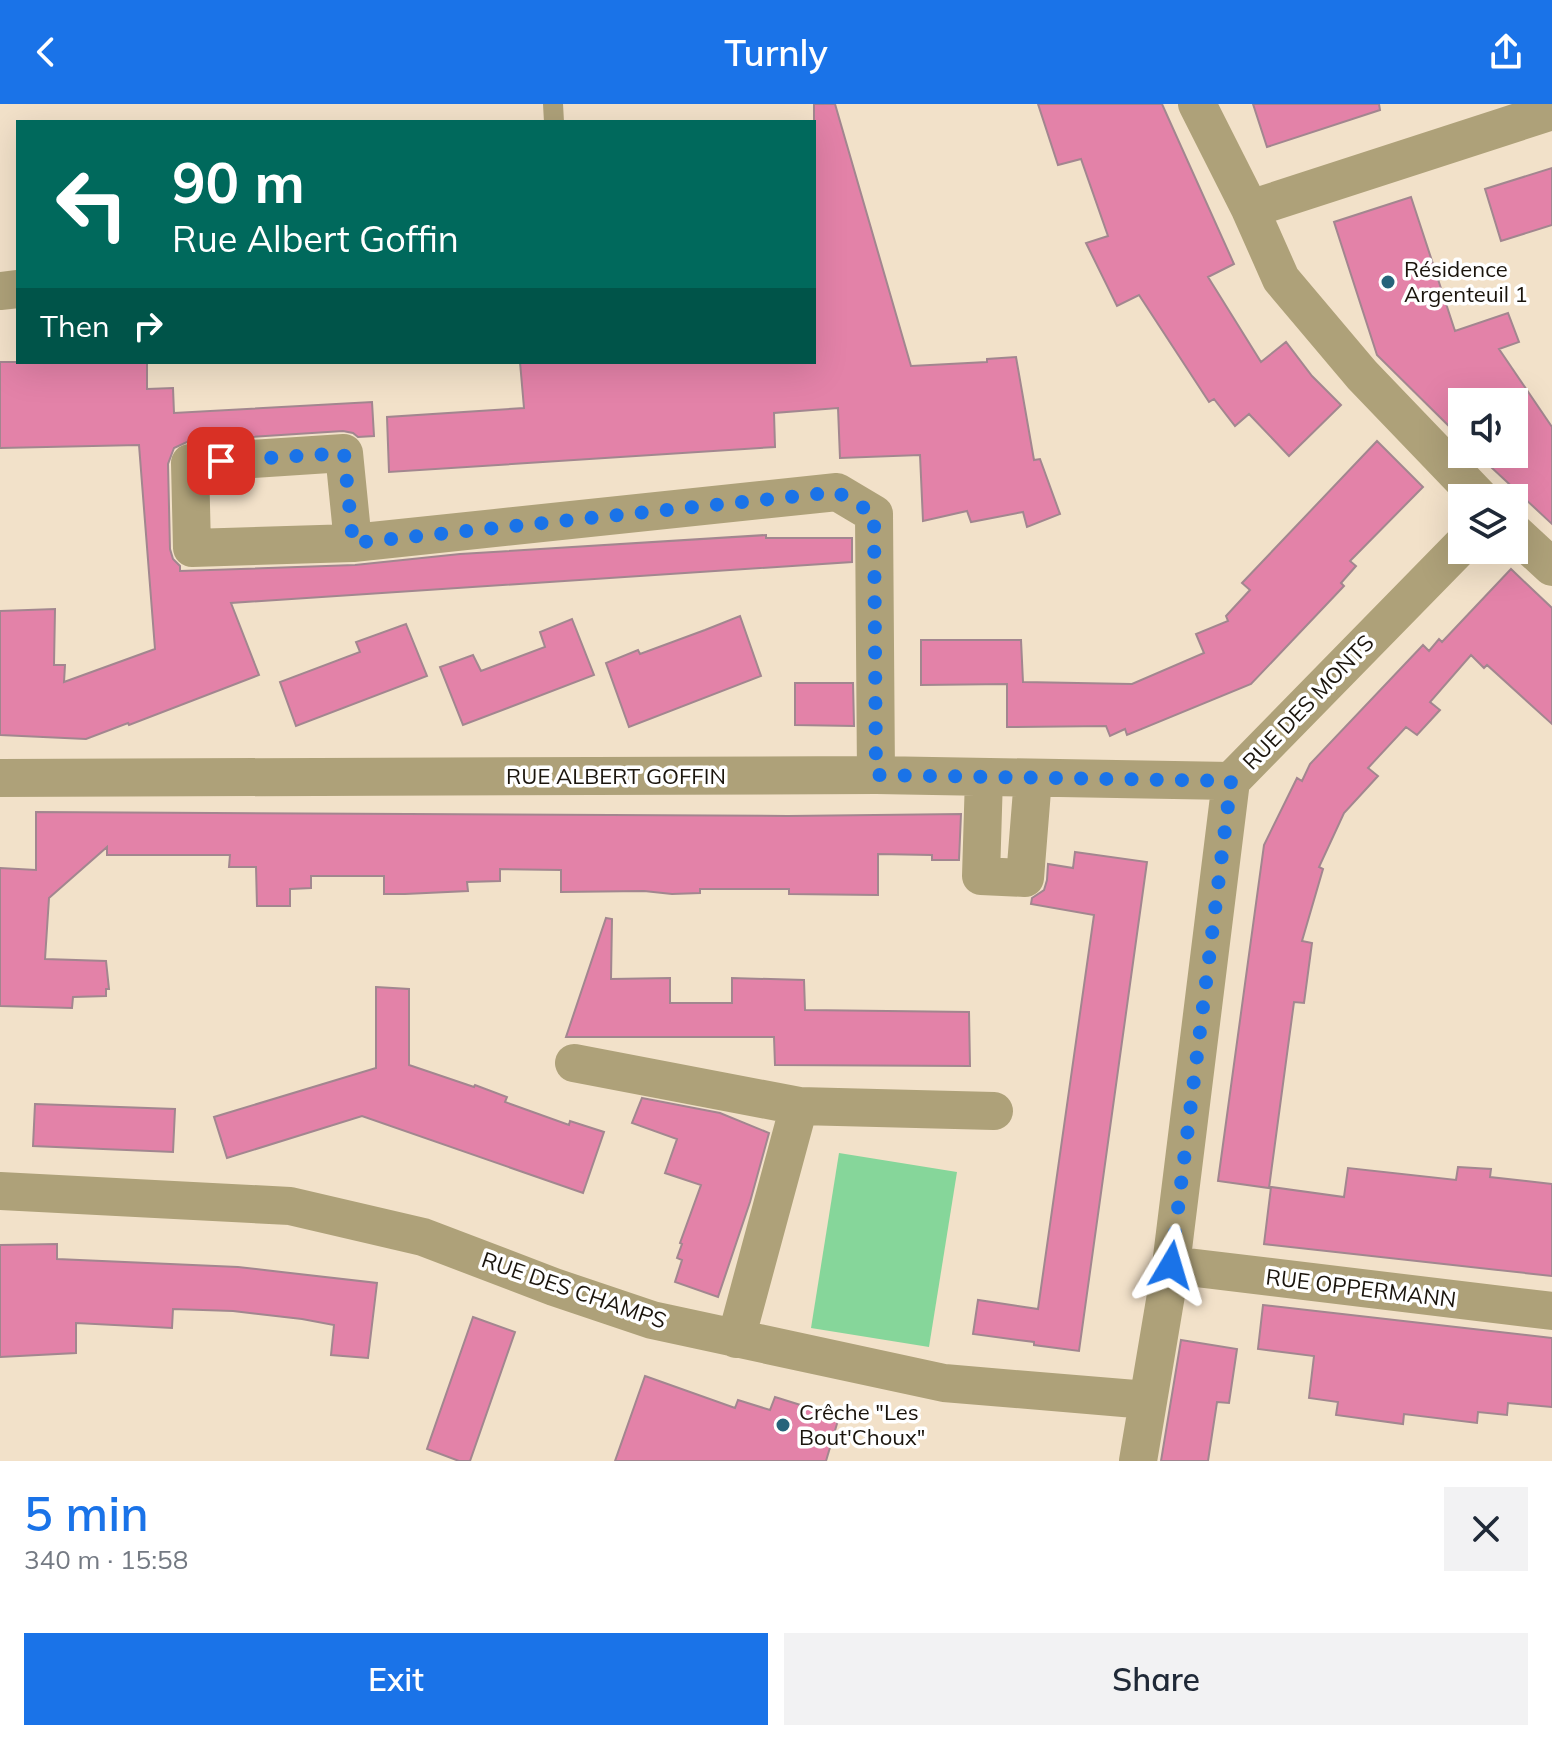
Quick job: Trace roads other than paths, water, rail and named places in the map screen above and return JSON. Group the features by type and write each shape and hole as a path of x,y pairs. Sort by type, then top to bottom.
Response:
{"street":[{"path":"1197,104 1281,279 1362,375 1467,484"},
{"path":"1250,209 1552,111"},
{"path":"353,543 344,453 190,463 192,548 353,543 837,492 874,514 876,775"},
{"path":"1528,545 1552,567"},
{"name":"RUE DES MONTS","path":"1138,1461 1171,1265 1231,781 1448,559"},
{"name":"RUE ALBERT GOFFIN","path":"0,778 876,775 1231,781"},
{"path":"984,777 981,876 1025,878 1033,778"},
{"path":"574,1063 799,1106 994,1111"},
{"path":"736,1339 799,1106"},
{"name":"RUE DES CHAMPS","path":"0,1191 290,1206 423,1237 652,1320 944,1383 1147,1400"},
{"name":"RUE OPPERMANN","path":"1171,1265 1552,1311"}],"place":[{"name":"Résidence Argenteuil 1","path":"1388,282"},
{"name":"Crêche \"Les Bout'Choux\"","path":"783,1425"}]}
